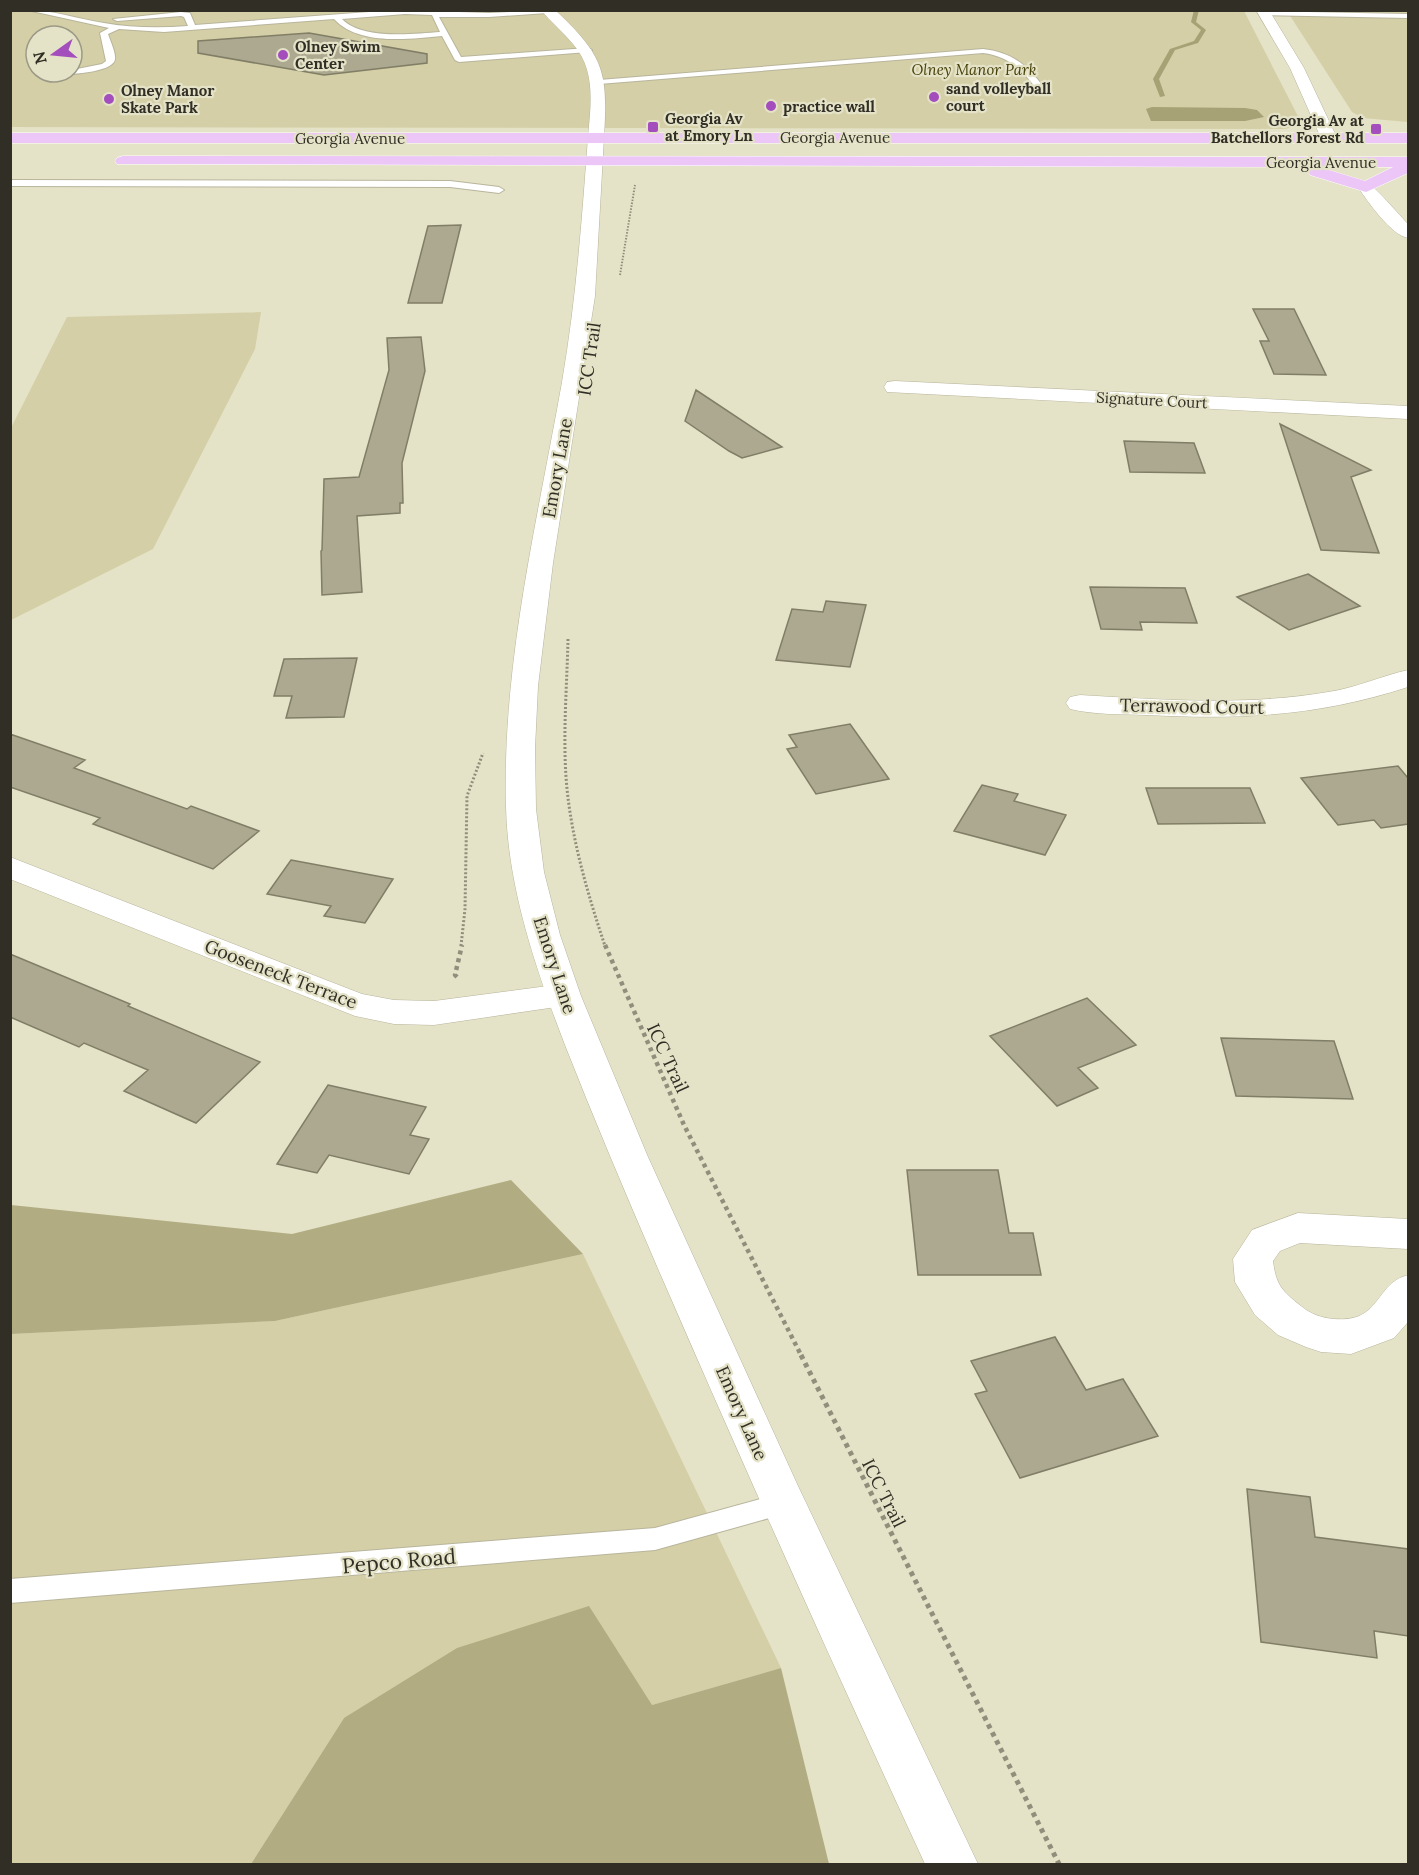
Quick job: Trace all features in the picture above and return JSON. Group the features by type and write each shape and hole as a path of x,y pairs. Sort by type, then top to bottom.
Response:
{"main road":[{"name":"Georgia Avenue","path":"10,138 596,149 1028,161 1408,162"},
{"path":"1028,161 1055,155 1298,152 1326,145 1329,138"},
{"name":"Georgia Avenue","path":"103,161 596,149 1408,138"},
{"path":"1366,187 1345,162 1343,156 1359,147 1408,145"},
{"path":"1144,162 1303,169 1328,174 1366,187 1381,180 1389,172 1408,168"}],"street":[{"name":"Emory Lane","path":"547,11 588,50 595,64 599,82 583,316 546,535 527,667 520,739 521,814 533,895 563,995 625,1151 782,1504 952,1864"},
{"path":"1263,12 1297,68 1329,138"},
{"path":"1366,187 1380,206 1408,232"},
{"name":"Signature Court","path":"895,387 1408,413"},
{"name":"Terrawood Court","path":"1080,703 1184,710 1256,709 1322,702 1408,678"},
{"name":"Gooseneck Terrace","path":"10,867 355,1004 394,1012 434,1013 563,995"},
{"path":"1408,1234 1298,1228 1284,1231 1263,1243 1256,1252 1252,1269 1258,1290 1275,1312 1303,1329 1331,1336 1357,1335 1378,1326 1408,1291"}],"lane":[{"path":"30,10 96,24 143,29 192,28 405,12 489,15 547,11"},
{"path":"1263,12 1408,16"},
{"path":"437,13 435,17 459,60 588,50"},
{"path":"96,24 110,19 181,14 187,15 192,28"},
{"path":"336,17 342,26 355,30 402,36 445,34"},
{"path":"84,70 104,66 110,62 104,33 118,27"},
{"path":"599,82 983,51 1002,55 1028,70 1040,88"},
{"path":"10,183 450,184 499,190"},
{"name":"Pepco Road","path":"10,1592 655,1539 782,1504"}],"path":[{"path":"618,281 635,188"},
{"name":"ICC Trail","path":"569,628 566,660 566,775 571,818 595,916 610,962 689,1135 1059,1864"}],"green space":[{"name":"Olney Manor Park","path":"10,11 1244,11 1302,124 1285,129 11,127"},
{"path":"1287,11 1408,11 1408,122 1363,118 1352,112"},
{"path":"261,312 255,349 153,549 11,620 11,428 67,317"},
{"path":"583,1254 781,1668 652,1705 344,1718 251,1864 11,1864 10,1334 275,1321"}],"shaded area":[{"path":"1152,107 1245,108 1257,110 1264,117 1245,121 1151,121 1146,109"},
{"path":"511,1180 583,1254 275,1321 11,1334 11,1205 292,1234"},
{"path":"589,1606 652,1705 781,1668 829,1864 251,1864 344,1718 457,1648"}],"building":[{"name":"Olney Swim Center","path":"309,33 427,54 427,63 324,75 198,53 198,41"},
{"path":"461,225 442,303 408,303 428,226"},
{"path":"1253,309 1294,309 1326,375 1274,374 1260,341 1269,341"},
{"path":"421,337 425,371 402,463 403,503 400,503 400,513 357,516 362,592 322,595 324,479 359,477 389,370 387,338"},
{"path":"696,390 782,447 742,458 729,451 685,421"},
{"path":"1280,424 1371,470 1351,477 1379,553 1321,550"},
{"path":"1124,441 1194,443 1205,473 1130,472"},
{"path":"1308,574 1360,606 1289,630 1237,597"},
{"path":"1090,587 1185,588 1197,623 1140,622 1142,630 1101,629"},
{"path":"826,601 866,605 850,667 776,660 792,609 823,612"},
{"path":"357,658 344,717 286,718 292,696 274,696 284,659"},
{"path":"850,724 889,779 816,794 787,749 797,747 789,735"},
{"path":"10,734 85,760 74,768 187,809 191,806 259,831 213,869 93,824 100,818 10,787"},
{"path":"1398,766 1408,778 1408,824 1381,828 1374,820 1338,825 1301,778"},
{"path":"982,785 1018,794 1014,801 1066,815 1045,855 954,831"},
{"path":"1146,788 1250,788 1265,823 1158,824"},
{"path":"291,860 393,879 365,923 324,916 331,906 267,894"},
{"path":"10,954 260,1062 196,1123 124,1091 148,1070 84,1043 79,1047 10,1017"},
{"path":"1087,998 1136,1045 1078,1068 1098,1088 1057,1106 990,1036"},
{"path":"1221,1038 1334,1041 1353,1099 1236,1096"},
{"path":"328,1085 426,1107 410,1135 429,1139 409,1174 329,1155 317,1173 277,1164"},
{"path":"907,1170 998,1170 1009,1233 1033,1233 1041,1275 918,1275"},
{"path":"1055,1337 1086,1390 1123,1379 1158,1436 1020,1478 975,1394 987,1391 971,1361"},
{"path":"1247,1489 1310,1497 1315,1537 1408,1549 1408,1636 1374,1631 1377,1658 1261,1642"}],"waterway":[{"path":"1162,96 1156,79 1173,49 1196,42 1204,30 1193,22 1197,10"}],"place":[{"name":"Olney Swim Center","path":"283,55"},
{"name":"sand volleyball court","path":"934,97"},
{"name":"Olney Manor Skate Park","path":"109,99"},
{"name":"practice wall","path":"771,106"},
{"name":"Georgia Av at Emory Ln","path":"653,127"},
{"name":"Georgia Av at Batchellors Forest Rd","path":"1376,129"}]}
